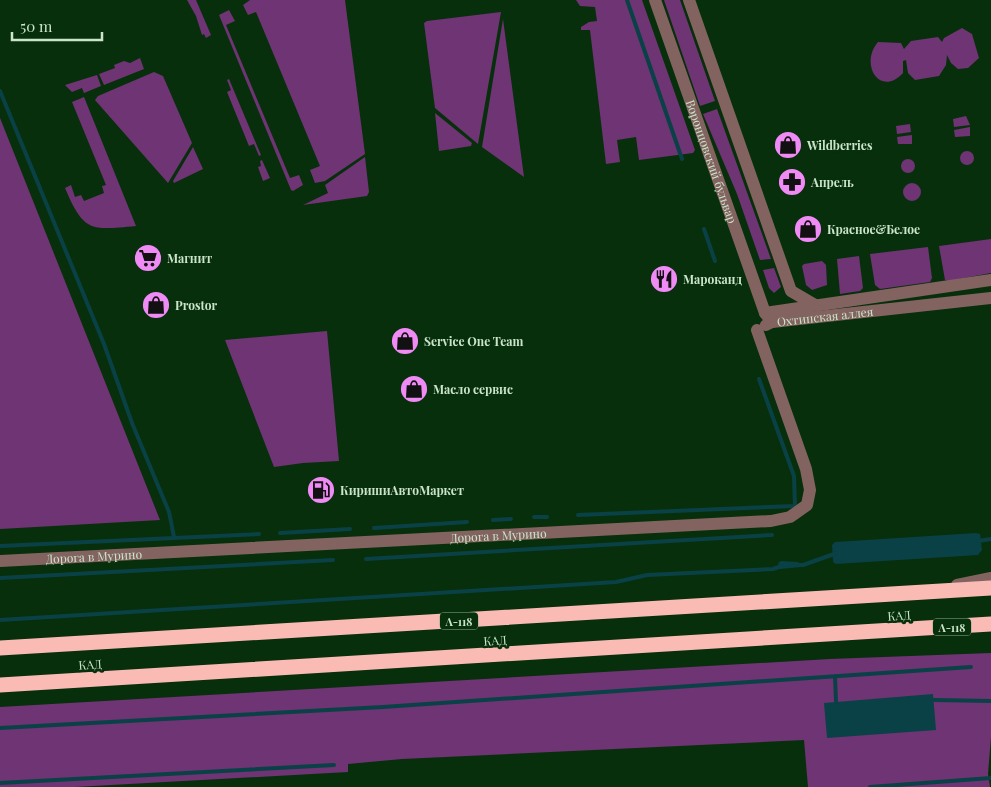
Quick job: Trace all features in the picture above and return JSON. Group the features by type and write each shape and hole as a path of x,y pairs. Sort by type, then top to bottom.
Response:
{"highway":[{"name":"КАД","path":"0,648 991,588"},
{"name":"КАД","path":"0,685 991,624"}],"street":[{"name":"Воронцовский бульвар","path":"655,0 766,312"},
{"path":"689,0 792,292 816,305"},
{"name":"Охтинская аллея","path":"766,312 991,280"},
{"path":"766,312 768,307 782,306 792,292"},
{"name":"Охтинская аллея","path":"766,312 991,298"},
{"name":"Охтинская аллея","path":"757,330 766,312"},
{"name":"Дорога в Мурино","path":"0,561 771,521 790,517 807,505 810,490 806,469 757,330"},
{"path":"917,593 991,578"}],"shaded area":[{"path":"187,0 196,0 211,35 206,38 204,34 202,35 196,16"},
{"path":"250,0 345,0 365,154 325,181 315,183 310,170 320,166 256,12 248,15 243,5"},
{"path":"576,0 642,0 695,150 693,153 639,160 636,137 617,140 620,162 606,164 590,30 581,30 581,27 589,22 597,21 595,7 580,6"},
{"path":"664,0 680,0 715,101 700,106"},
{"path":"229,10 235,21 226,25 290,178 299,175 303,185 293,191 219,15"},
{"path":"501,12 478,144 435,108 424,23 427,21"},
{"path":"503,19 524,177 482,147"},
{"path":"962,28 972,34 979,58 968,68 958,69 951,63 947,55 946,65 939,76 915,80 908,73 906,60 903,61 903,73 895,80 887,82 880,80 871,68 873,51 878,42 901,43 904,49 911,41 938,37 942,42 944,38"},
{"path":"140,58 144,69 104,85 99,74 115,68 114,65 124,61 130,63"},
{"path":"154,72 163,76 192,143 168,183 95,100 98,96"},
{"path":"97,75 101,86 84,93 82,88 72,92 65,85"},
{"path":"229,79 261,155 259,156 254,144 249,146 227,92 231,90 227,80"},
{"path":"84,97 136,226 99,228 91,225 84,221 78,213 65,188 71,185 75,197 81,195 84,201 104,193 102,186 106,185 72,102"},
{"path":"717,109 771,259 760,260 737,194 703,114"},
{"path":"435,113 472,143 471,146 439,151"},
{"path":"966,116 970,125 954,127 953,119"},
{"path":"0,118 160,520 0,529"},
{"path":"910,124 911,132 897,134 896,126"},
{"path":"970,127 970,136 955,137 954,130"},
{"path":"912,135 912,144 898,144 897,137"},
{"path":"193,147 203,169 174,183 173,181"},
{"path":"964,151 970,151 974,158 970,165 964,165 960,161 960,155"},
{"path":"365,157 369,192 367,196 303,205 328,193 325,185"},
{"path":"905,159 911,159 915,166 911,173 905,173 901,169 901,163"},
{"path":"262,160 270,178 263,181 258,167 261,166 260,161"},
{"path":"908,183 916,183 921,188 919,199 908,201 903,196 903,188"},
{"path":"991,239 991,273 945,280 939,246"},
{"path":"928,247 932,278 930,282 880,289 875,285 870,254"},
{"path":"859,256 863,288 860,291 840,294 837,259"},
{"path":"822,261 826,265 827,285 812,290 806,285 802,266"},
{"path":"774,268 781,287 774,293 769,288 763,270"},
{"path":"327,331 339,461 274,467 225,340"},
{"path":"991,653 991,737 988,774 990,787 808,787 804,740 402,759 348,764 348,772 75,787 0,787 0,707 830,659"}],"water":[{"path":"980,534 982,550 978,555 836,564 833,562 832,545 835,542"},
{"path":"781,561 798,562 801,567 780,569 778,563"},
{"path":"933,694 936,730 827,738 824,703"}],"waterway":[{"path":"627,0 682,159"},
{"path":"0,91 104,344 132,423 169,512 174,537"},
{"path":"704,229 715,261"},
{"path":"578,515 795,506 794,476 759,379"},
{"path":"534,517 547,517"},
{"path":"493,520 511,519"},
{"path":"374,528 467,522"},
{"path":"280,533 350,529"},
{"path":"0,546 259,534"},
{"path":"366,559 772,535"},
{"path":"978,541 991,539"},
{"path":"796,565 803,565 837,553"},
{"path":"0,578 333,560"},
{"path":"0,620 616,582 647,575 773,569 782,566"},
{"path":"0,728 383,707 971,667"},
{"path":"835,676 836,702"},
{"path":"934,700 991,701"},
{"path":"0,783 334,765"},
{"path":"870,787 991,778"}],"place":[{"name":"Wildberries","path":"788,145"},
{"name":"Апрель","path":"792,182"},
{"name":"Красное&Белое","path":"808,229"},
{"name":"Магнит","path":"148,258"},
{"name":"Мароканд","path":"664,279"},
{"name":"Prostor","path":"156,305"},
{"name":"Service One Team","path":"405,341"},
{"name":"Масло сервис","path":"414,389"},
{"name":"КиришиАвтоМаркет","path":"321,490"}]}
